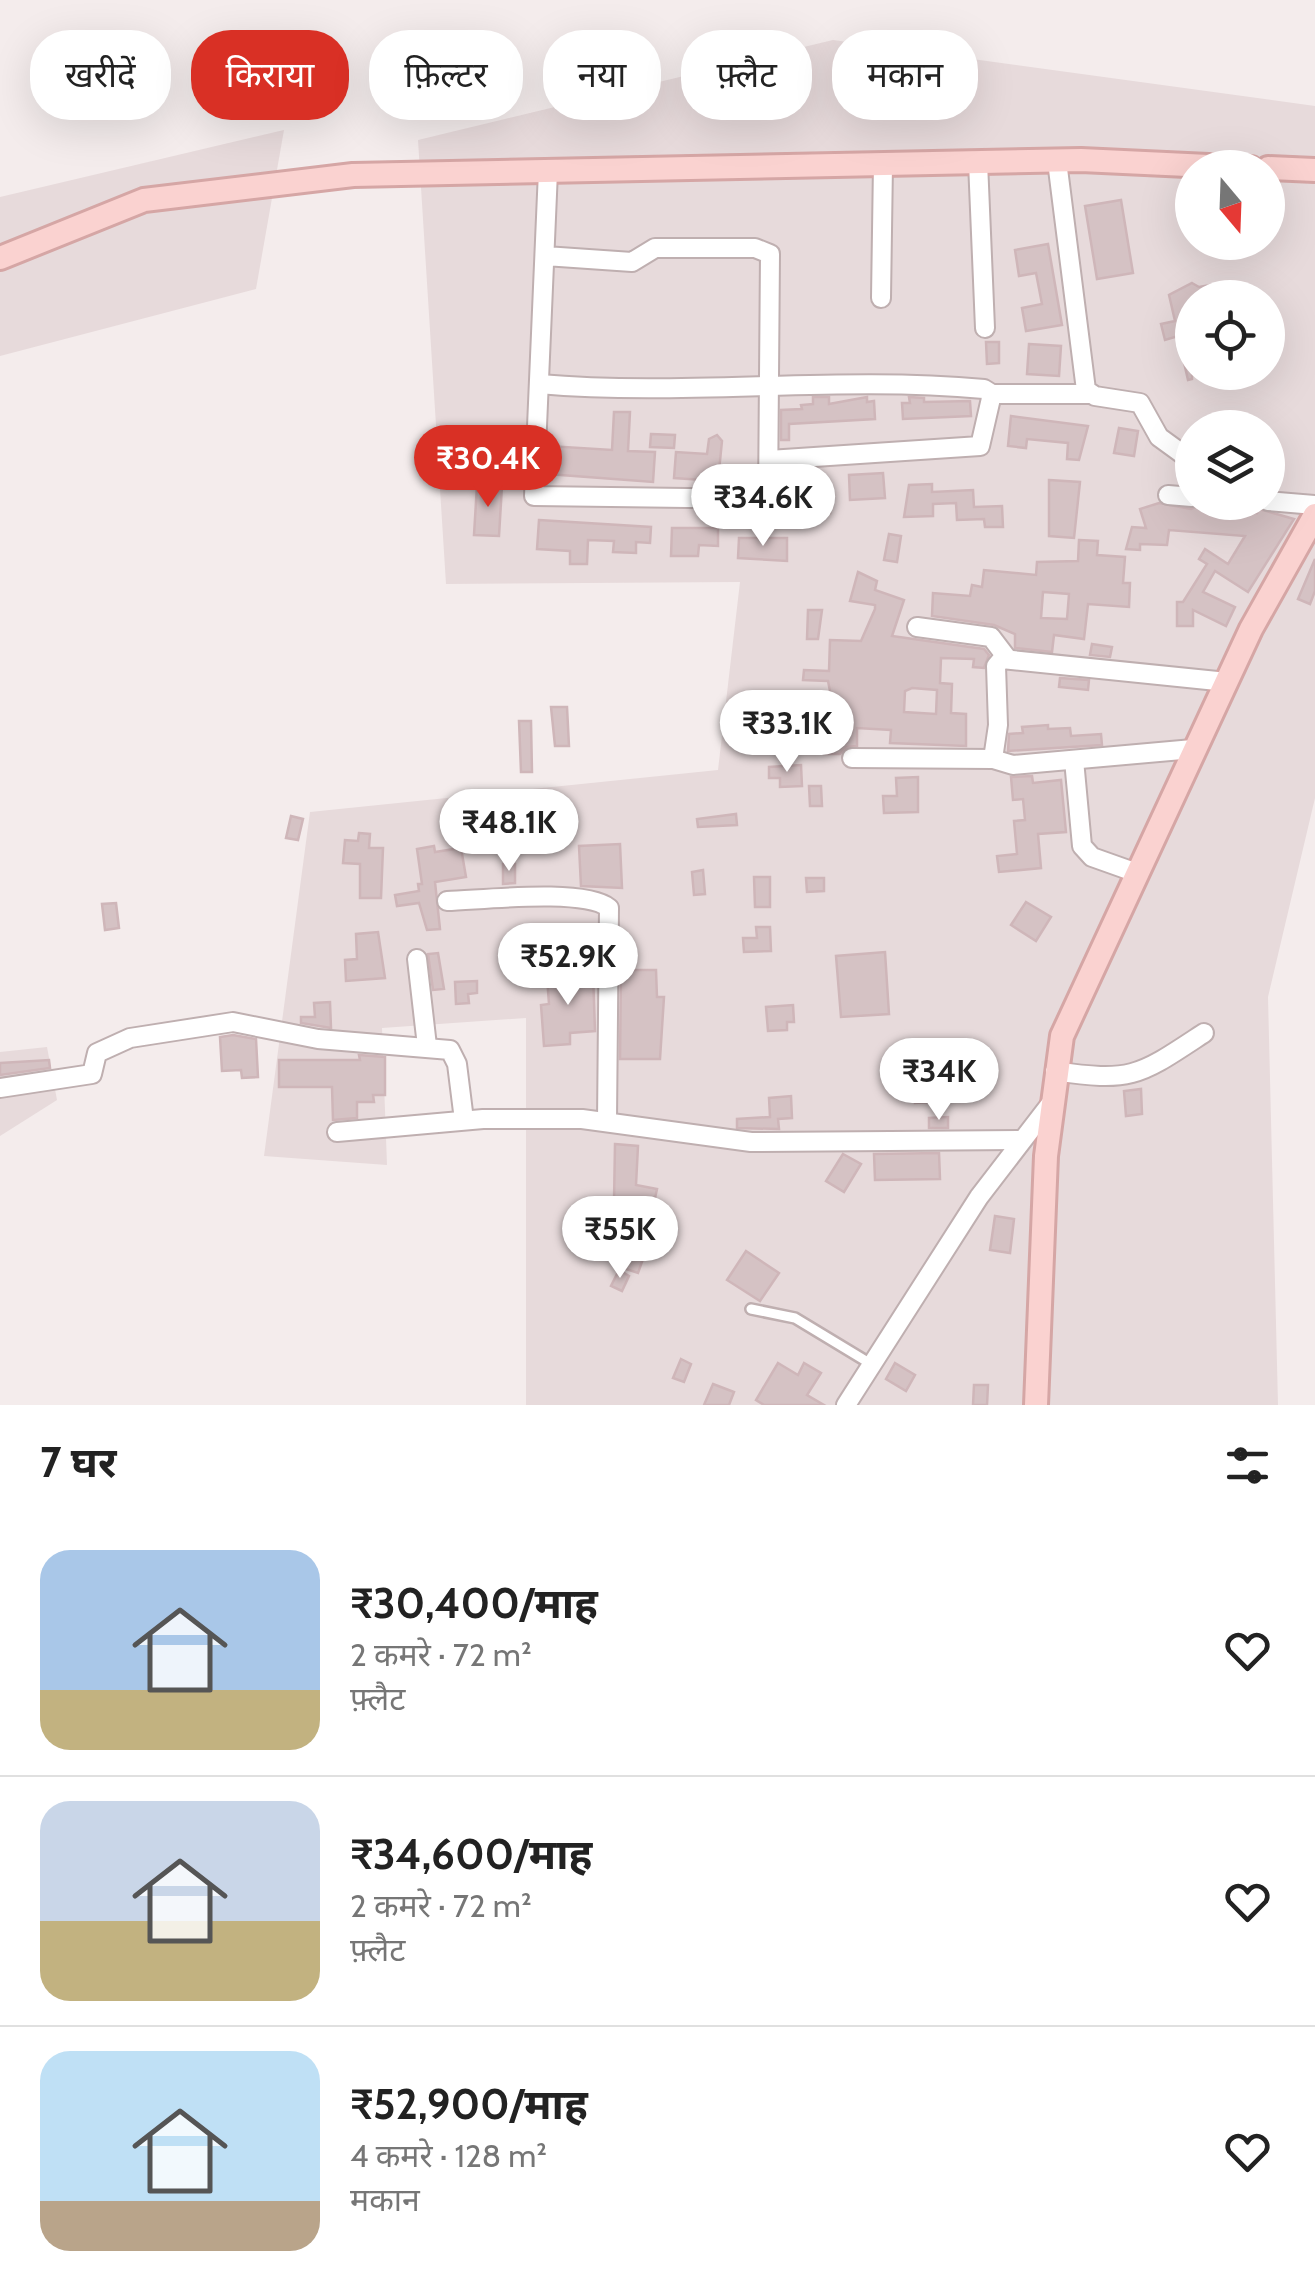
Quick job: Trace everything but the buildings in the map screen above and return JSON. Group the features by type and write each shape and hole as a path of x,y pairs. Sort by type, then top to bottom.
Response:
{"street":[{"path":"1057,161 1084,384 1089,394"},
{"path":"0,258 144,200 353,175 1057,161 1175,165"},
{"path":"978,162 986,328"},
{"path":"882,298 883,164"},
{"path":"1285,169 1315,170"},
{"path":"545,256 632,262 655,248 765,250 772,269 768,499 534,496 548,171"},
{"path":"539,384 618,391 917,382 984,389 992,394 1089,394 1140,403 1159,437 1175,448"},
{"path":"769,460 980,446 992,394"},
{"path":"1168,495 1175,495"},
{"path":"1285,502 1315,505"},
{"path":"1036,1405 1052,1102 1055,1070 1070,1012 1226,682 1315,516"},
{"path":"917,627 991,637 1007,658"},
{"path":"993,758 999,660 1226,682"},
{"path":"852,758 993,758 1013,764 1193,750"},
{"path":"1074,760 1082,846 1092,857 1137,873"},
{"path":"447,902 553,898 597,901 609,908 607,1121"},
{"path":"417,959 427,1046"},
{"path":"0,1088 92,1074 97,1053 130,1038 233,1022 318,1038 427,1046 454,1052 464,1120"},
{"path":"1055,1070 1116,1079 1130,1077 1204,1033"},
{"path":"846,1405 1020,1140 1052,1102"},
{"path":"337,1132 464,1120 607,1121 751,1142 1020,1140"}],"lane":[{"path":"752,1309 795,1318 872,1364"}],"shaded area":[{"path":"832,40 832,120 978,120 978,60 1315,106 1315,798 1268,997 1278,1405 526,1405 526,1018 382,1028 387,1165 264,1156 310,812 718,770 740,582 446,584 418,140 501,120 523,120 523,115 543,110 543,120 661,120 661,81 681,77 681,120 812,120 812,45"},
{"path":"284,130 256,289 0,356 0,197"},
{"path":"47,1047 57,1100 0,1136 0,1052"}]}
